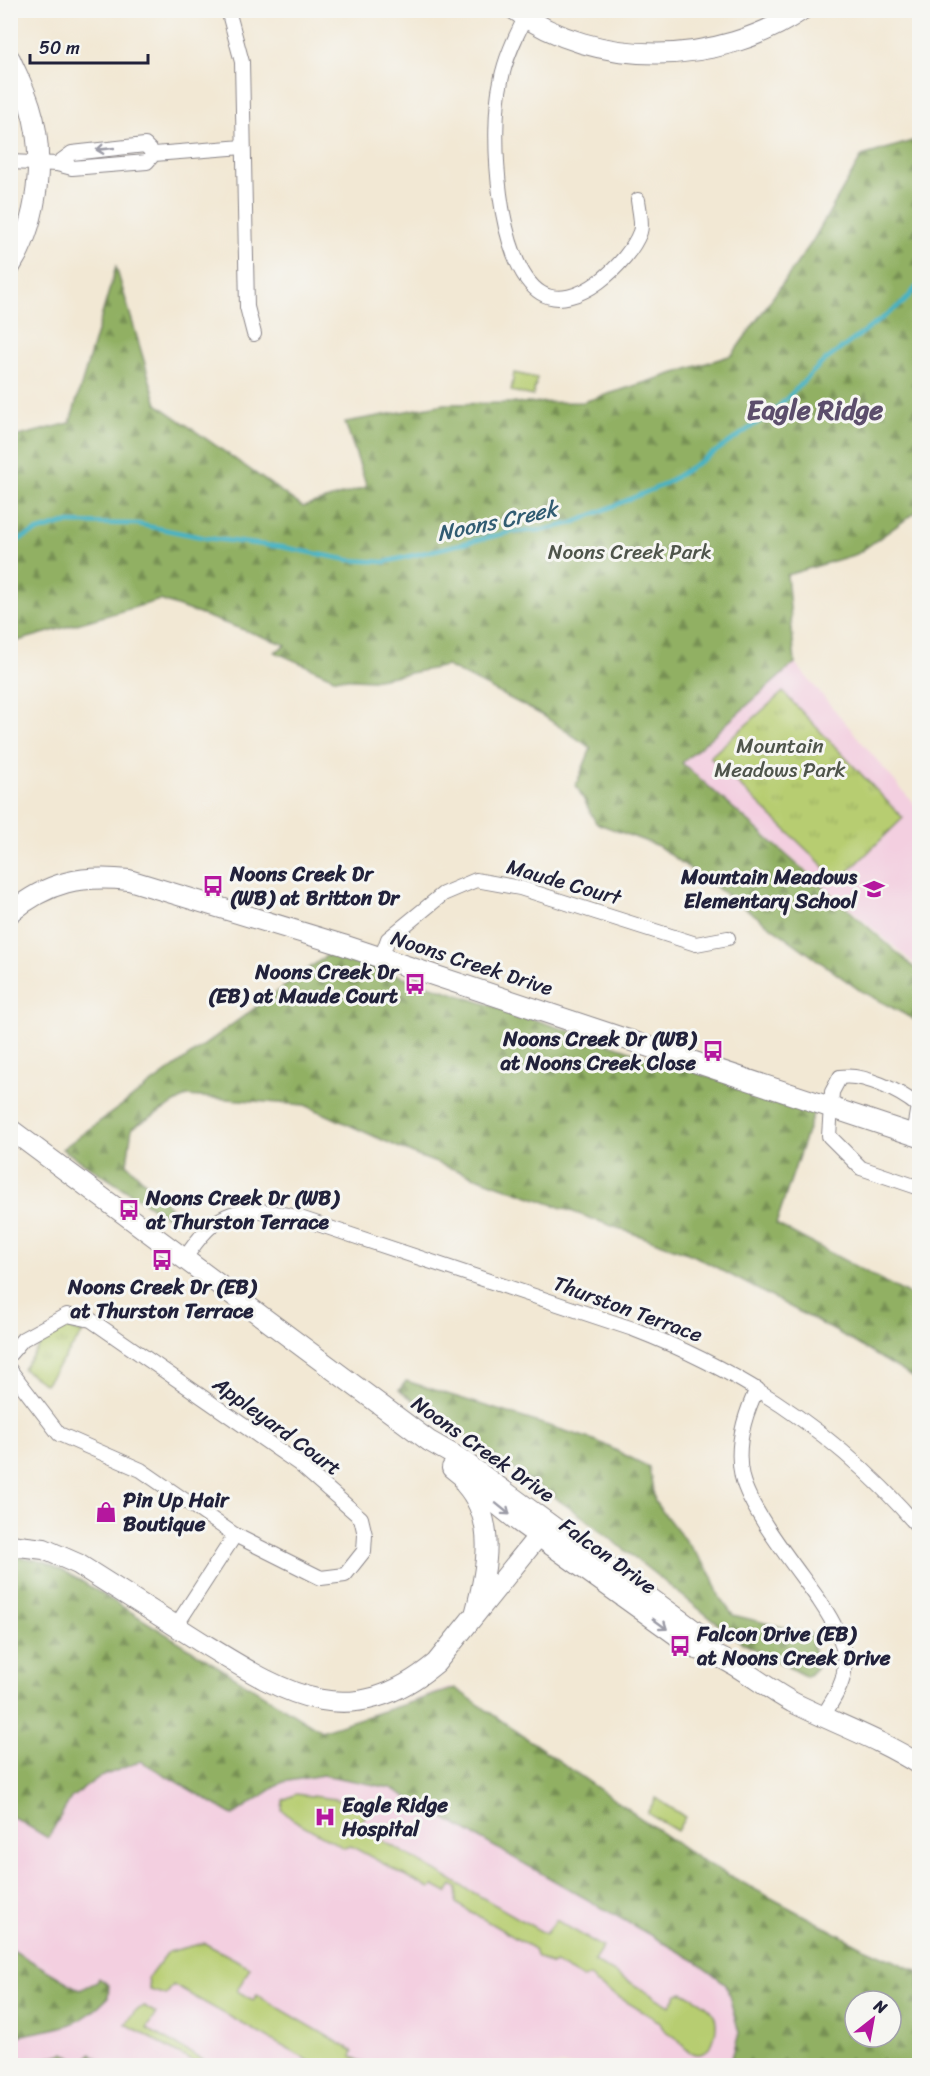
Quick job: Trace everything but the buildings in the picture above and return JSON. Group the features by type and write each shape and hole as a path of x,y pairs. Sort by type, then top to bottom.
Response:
{"street":[{"path":"228,10 242,62 247,307 254,334"},
{"path":"638,200 641,231 620,262 607,276 591,287 571,296 554,298 541,293 532,285 522,270 511,243 501,201 495,143 501,80 520,14 584,43 618,50 673,53 702,50 741,39 770,28 802,10"},
{"path":"10,59 30,107 48,164 24,238 10,267"},
{"path":"10,162 72,168 147,162 154,154 243,147"},
{"name":"Noons Creek Drive","path":"10,913 38,893 77,879 99,877 129,880 381,958 916,1136"},
{"name":"Maude Court","path":"381,958 391,936 443,894 476,880 520,888 696,944 728,938"},
{"path":"916,1136 918,1106 907,1096 851,1075 840,1077 832,1092 829,1136 861,1168 920,1188"},
{"name":"Noons Creek Drive","path":"10,1129 429,1441 459,1458 543,1530 453,1645 419,1677 375,1697 346,1701 318,1700 269,1684 62,1556 27,1545 10,1545"},
{"name":"Thurston Terrace","path":"184,1260 206,1230 228,1213 254,1210 297,1217 633,1329 680,1347 757,1389"},
{"name":"Appleyard Court","path":"10,1353 23,1339 67,1315 91,1320 299,1464 361,1518 365,1535 364,1551 345,1575 321,1578 235,1535 141,1470 59,1434 10,1370"},
{"path":"823,1717 842,1683 844,1652 832,1620 762,1518 742,1477 740,1449 744,1418 757,1389 822,1433 849,1455 893,1498 920,1529"},
{"name":"Falcon Drive","path":"429,1441 450,1466 702,1636 711,1652 750,1678 920,1765"},
{"path":"450,1466 470,1490 486,1529 488,1565 475,1617"},
{"path":"176,1626 235,1535"}],"shaded area":[{"name":"Mountain Meadows Elementary School","path":"795,663 919,810 919,968 682,763"},
{"name":"Eagle Ridge Hospital","path":"11,1557 45,1562 70,1574 321,1731 452,1687 857,1970 849,1989 843,1989 843,2003 817,2065 11,2066"}],"green space":[{"name":"Noons Creek Park","path":"919,139 919,510 857,554 787,575 795,663 682,763 919,972 919,1022 861,991 658,846 596,823 576,785 591,748 542,715 447,666 372,680 334,678 275,652 286,645 160,600 11,643 11,438 70,423 116,267 157,404 303,507 367,487 345,422 445,404 583,402 732,355 812,242 862,156"},
{"path":"514,373 537,378 533,396 511,391"},
{"name":"Mountain Meadows Park","path":"783,692 903,818 839,881 710,757"},
{"path":"330,953 814,1111 776,1224 919,1300 919,1381 839,1333 693,1255 420,1157 305,1105 187,1096 132,1128 127,1164 183,1220 176,1223 62,1149"},
{"path":"65,1327 83,1333 45,1384 23,1369 42,1342"},
{"path":"406,1381 597,1441 649,1467 655,1502 710,1572 720,1598 733,1615 811,1634 817,1667 807,1677 742,1643 583,1517 399,1390"},
{"path":"21,1557 45,1562 70,1574 321,1731 455,1688 699,1859 864,1948 919,1972 919,2065 730,2065 739,2033 726,1984 694,1960 391,1788 323,1775 283,1782 233,1815 141,1761 98,1778 71,1798 48,1838 11,1816 10,1558"},
{"path":"296,1794 335,1799 368,1811 359,1827 546,1934 556,1920 603,1947 594,1961 670,2006 677,1994 683,1992 700,2001 710,2009 715,2019 715,2034 709,2048 699,2054 690,2052 664,2029 660,2022 595,1983 590,1977 582,1978 555,1963 552,1965 536,1956 534,1949 456,1903 457,1888 452,1885 447,1893 434,1886 430,1889 351,1846 344,1848 292,1819 282,1810 283,1800"},
{"path":"656,1798 685,1817 677,1831 647,1813"},
{"path":"204,1943 250,1967 237,1991 253,2000 257,1995 353,2051 351,2056 367,2065 316,2065 173,1985 166,1995 150,1990 148,1978 168,1952"},
{"path":"11,1949 80,1990 97,1982 99,1978 109,1985 108,1998 74,2023 11,2038"},
{"path":"144,2006 156,2013 147,2029 212,2065 195,2065 126,2024 135,2011"},
{"path":"64,2053 84,2063 91,2053 106,2065 27,2065"}],"waterway":[{"name":"Noons Creek","path":"10,544 35,532 65,523 137,524 206,538 282,547 349,560 385,562 511,532 543,530 573,523 663,485 773,412 822,363 904,302 920,283"}],"place":[{"name":"Noons Creek Dr (WB) at Britton Dr","path":"213,886"},
{"name":"Mountain Meadows Elementary School","path":"874,889"},
{"name":"Noons Creek Dr (EB) at Maude Court","path":"415,984"},
{"name":"Noons Creek Dr (WB) at Noons Creek Close","path":"713,1051"},
{"name":"Noons Creek Dr (WB) at Thurston Terrace","path":"129,1210"},
{"name":"Noons Creek Dr (EB) at Thurston Terrace","path":"162,1260"},
{"name":"Pin Up Hair Boutique","path":"106,1512"},
{"name":"Falcon Drive (EB) at Noons Creek Drive","path":"680,1646"},
{"name":"Eagle Ridge Hospital","path":"325,1817"}],"district":[{"name":"Eagle Ridge","path":"815,410"}]}
